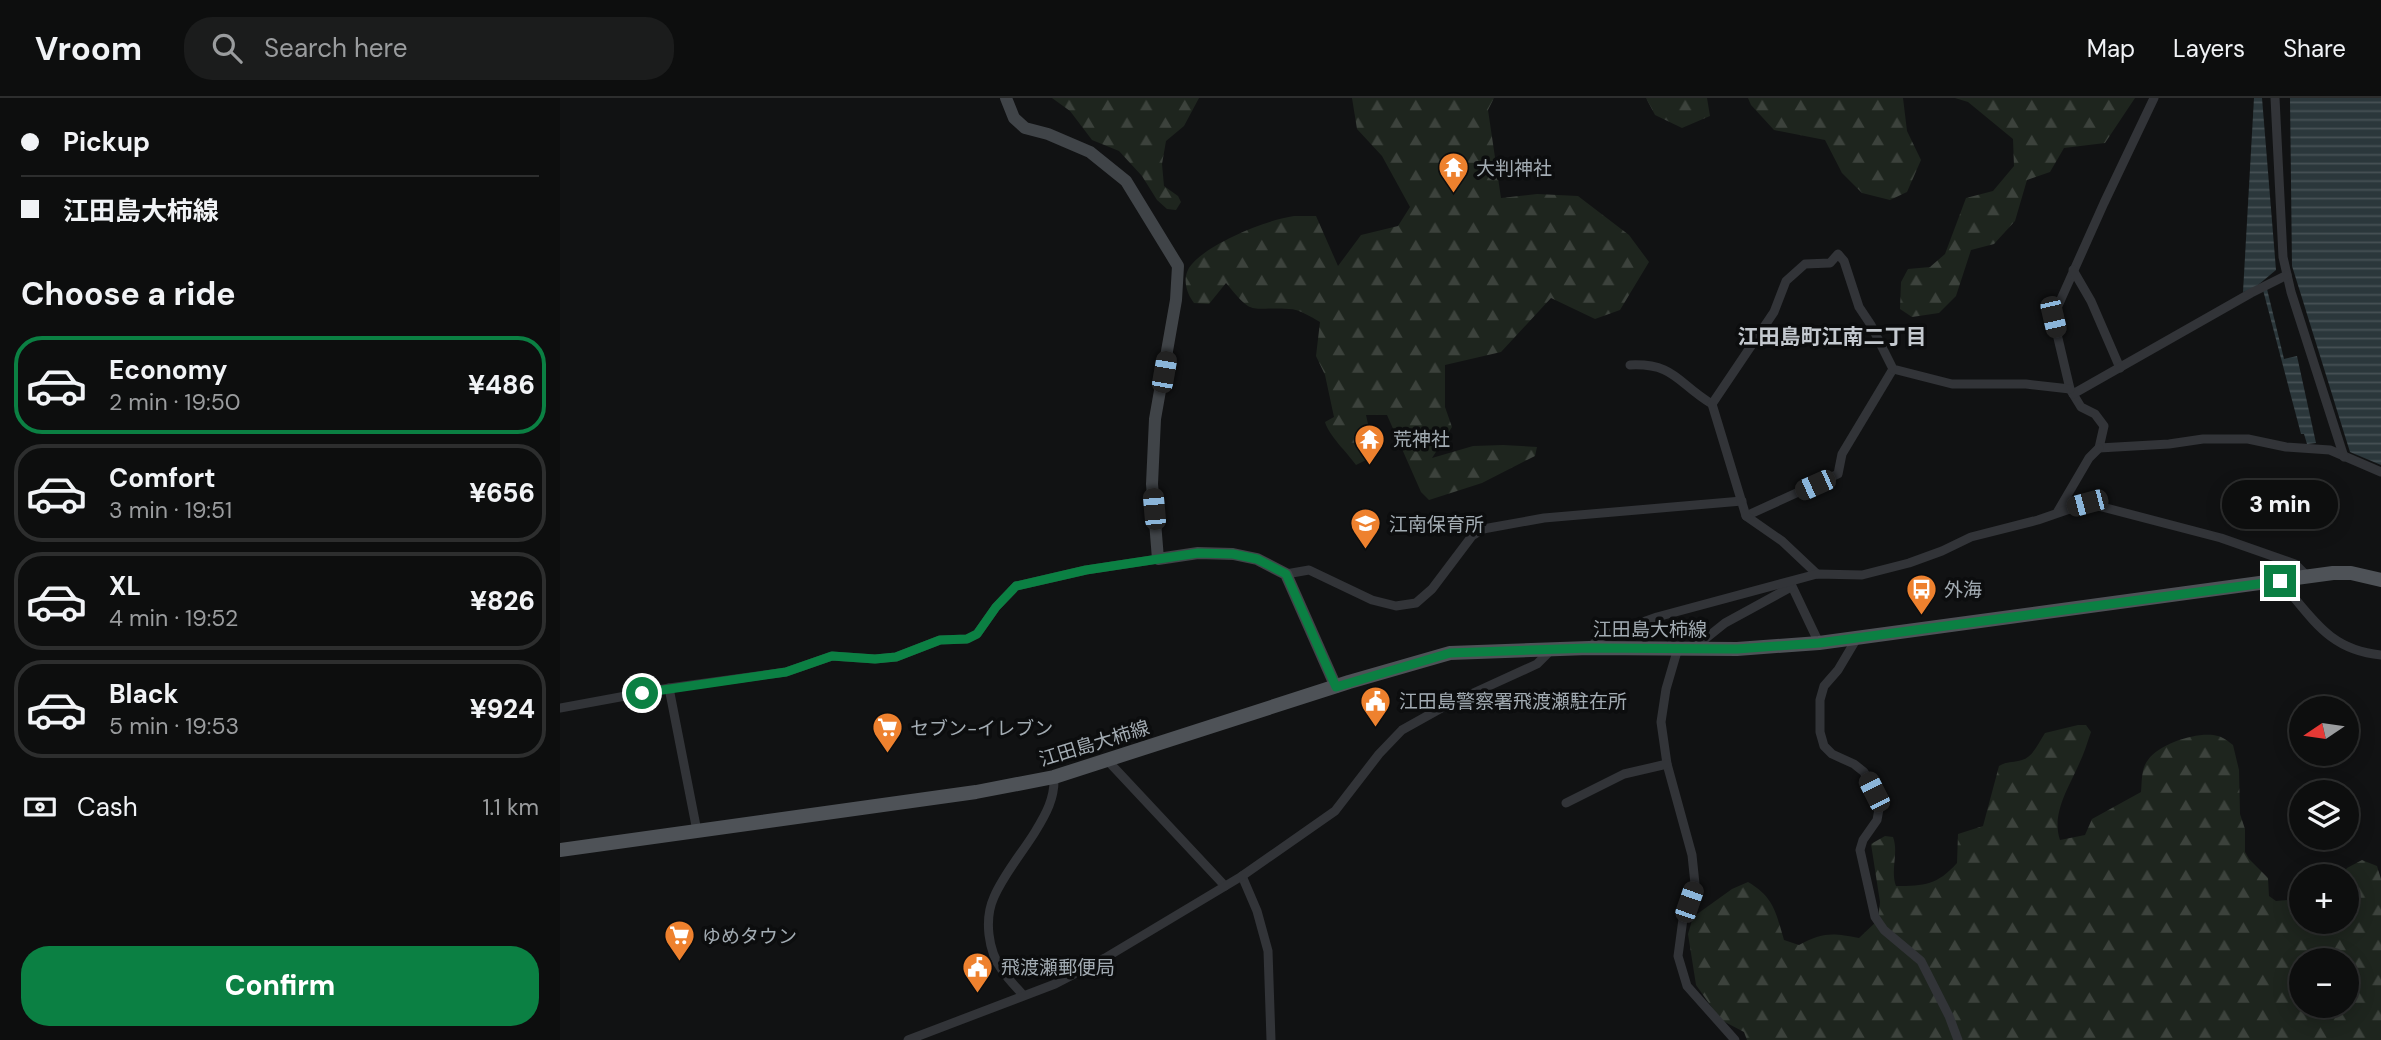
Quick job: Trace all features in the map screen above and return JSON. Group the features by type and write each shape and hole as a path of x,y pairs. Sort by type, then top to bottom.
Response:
{"main road":[{"path":"1006,98 1014,118 1025,128 1048,134 1090,152 1126,181 1178,266 1176,300 1155,419 1152,461 1158,559 1198,553 1233,554 1257,559 1286,574 1336,687"},
{"name":"江田島大柿線","path":"560,850 976,792 1054,777 1450,653 1589,648 1737,649 1819,643 2307,576 2351,573 2381,580"}],"street":[{"path":"2058,511 2089,458 2099,448 2104,426 2095,414 2081,407 2072,391 2053,317 2154,98"},
{"path":"2275,98 2280,221 2287,275 2344,457"},
{"path":"1712,404 1774,312 1786,281 1805,264 1830,263 1838,254 1844,261 1859,307 1893,369 1952,384 2026,384 2072,391 2120,368 2287,275"},
{"path":"2073,270 2091,301 2120,368"},
{"path":"1630,365 1651,364 1672,373 1694,393 1712,404 1746,516 1782,541 1817,575"},
{"path":"1746,516 1838,474 1842,454 1893,369"},
{"path":"2099,448 2203,439 2248,439 2286,447 2330,450 2381,472"},
{"path":"1286,574 1310,570 1372,600 1396,607 1416,603 1424,596 1472,536 1483,529 1544,518 1742,501"},
{"path":"1589,648 1601,637 1657,617 1817,575 1862,575 1909,563 1971,537 2038,520 2087,503 2221,538 2295,565 2307,576"},
{"path":"560,708 669,688 786,672 832,656 875,659 896,657 940,640 967,639 977,634 996,607 1016,586 1086,570 1158,559"},
{"path":"2280,581 2316,626 2333,640 2381,655"},
{"path":"1790,584 1819,643"},
{"path":"1694,649 1725,623 1790,584"},
{"path":"1857,638 1838,670 1824,686 1820,700 1820,732 1824,746 1832,754 1864,772 1874,792 1879,809 1877,820 1863,840 1860,850 1875,918 1884,930 1921,961 1950,1016 1958,1040"},
{"path":"1678,648 1666,689 1661,722 1667,764 1692,855 1695,884 1683,919 1678,956 1687,986 1735,1040"},
{"path":"908,1040 1077,974 1242,876 1335,811 1379,754 1402,730 1445,706 1537,664 1551,650"},
{"path":"669,688 697,831"},
{"path":"1107,760 1225,886"},
{"path":"1566,803 1624,774 1667,764"},
{"path":"1023,995 1001,970 993,953 989,914 993,897 1046,813 1054,790 1054,777"},
{"path":"1242,876 1257,911 1268,951 1271,1040"}],"green space":[{"path":"1052,98 1199,98 1184,126 1166,141 1162,164 1164,186 1178,196 1181,202 1176,210 1167,209 1157,200 1142,176 1119,151 1092,140 1070,111"},
{"path":"1352,98 1494,98 1488,110 1501,198 1537,194 1578,196 1629,235 1649,262 1620,310 1595,319 1551,298 1501,352 1445,365 1445,407 1452,427 1432,458 1473,446 1537,447 1535,456 1482,483 1429,500 1421,492 1387,415 1366,415 1372,442 1368,459 1356,465 1330,433 1325,422 1334,417 1325,375 1316,356 1320,322 1293,309 1248,306 1226,283 1209,304 1194,303 1186,284 1189,269 1200,256 1254,227 1282,218 1316,216 1338,266 1361,235 1398,226 1410,207 1382,156 1357,129"},
{"path":"1646,98 1707,98 1710,116 1682,128 1655,115"},
{"path":"1748,98 1903,98 1907,131 1921,160 1907,192 1890,200 1862,193 1842,173 1825,140 1774,130"},
{"path":"1955,98 2135,98 2105,143 2064,148 2050,172 2027,180 2015,221 1994,244 1971,250 1956,296 1939,313 1912,317 1900,309 1901,282 1908,269 1930,267 1945,254 1966,198 1993,191 2014,166 2013,139 1968,102"},
{"path":"2078,725 2086,725 2091,732 2059,811 2060,840 2085,835 2092,819 2141,792 2144,767 2161,748 2201,735 2222,737 2233,745 2239,770 2240,814 2245,829 2245,852 2268,878 2269,896 2276,901 2289,900 2289,934 2359,934 2359,864 2354,864 2362,860 2377,866 2381,879 2381,1040 1747,1040 1744,1032 1721,1020 1696,985 1688,934 1693,917 1732,889 1748,882 1769,900 1784,940 1799,945 1828,935 1859,938 1878,920 1880,902 1871,844 1885,836 1893,837 1896,886 1923,885 1937,880 1957,863 1958,834 1983,826 1999,766 2026,758 2045,733"}],"shaded area":[{"path":"2254,98 2262,98 2276,270 2252,290 2243,292"},
{"path":"2290,98 2381,98 2381,465 2350,452 2292,266"},
{"path":"2267,289 2284,359 2297,356 2316,443 2307,444 2304,434 2301,434 2263,290"}],"place":[{"name":"大判神社","path":"1453,195"},
{"name":"荒神社","path":"1370,466"},
{"name":"江南保育所","path":"1366,551"},
{"name":"外海","path":"1921,616"},
{"name":"江田島警察署飛渡瀬駐在所","path":"1376,728"},
{"name":"セブン-イレブン","path":"887,755"},
{"name":"ゆめタウン","path":"679,963"},
{"name":"飛渡瀬郵便局","path":"978,994"}],"district":[{"name":"江田島町江南二丁目","path":"1832,337"}],"route":[{"path":"642,693 786,672 832,656 875,659 896,657 940,640 967,639 977,634 996,607 1016,586 1086,570 1198,553 1233,554 1257,559 1286,574 1336,687 1429,657 1450,653 1589,648 1737,649 1819,643 2280,581"}]}
